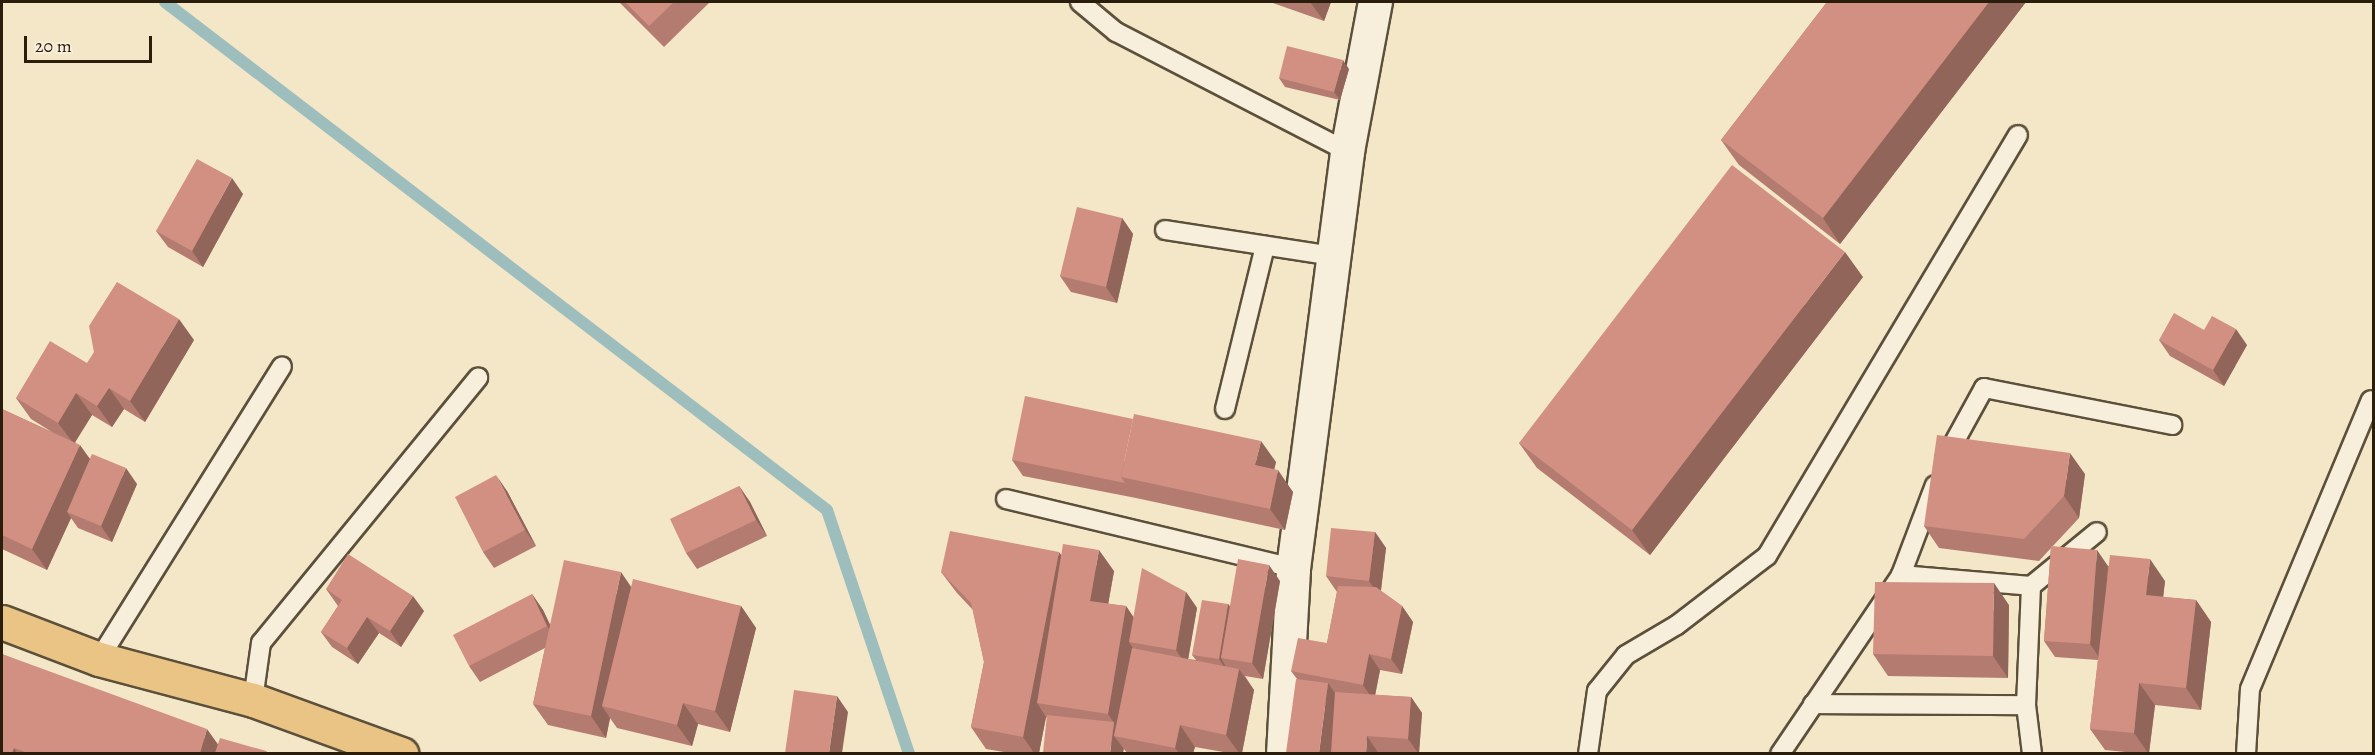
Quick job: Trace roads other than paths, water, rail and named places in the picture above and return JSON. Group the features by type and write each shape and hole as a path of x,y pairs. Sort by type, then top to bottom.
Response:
{"highway":[{"path":"2,622 99,659 253,700 401,753"}],"street":[{"path":"1282,753 1293,568 1347,151 1375,2"}],"lane":[{"path":"1080,2 1116,32 1347,151"},
{"path":"1588,753 1598,691 1626,655 1677,625 1767,556 2018,135"},
{"path":"1165,230 1333,256"},
{"path":"1226,409 1265,246"},
{"path":"99,659 282,366"},
{"path":"253,700 261,643 478,378"},
{"path":"1780,753 1901,575 1948,451 1984,388 2172,425"},
{"path":"2246,753 2250,689 2371,400"},
{"path":"1006,499 1293,568"},
{"path":"1901,575 2031,586 2097,532"},
{"path":"2031,586 2026,705 2032,753"},
{"path":"1813,704 2026,705"}],"waterway":[{"path":"165,2 827,510 909,754"}]}
